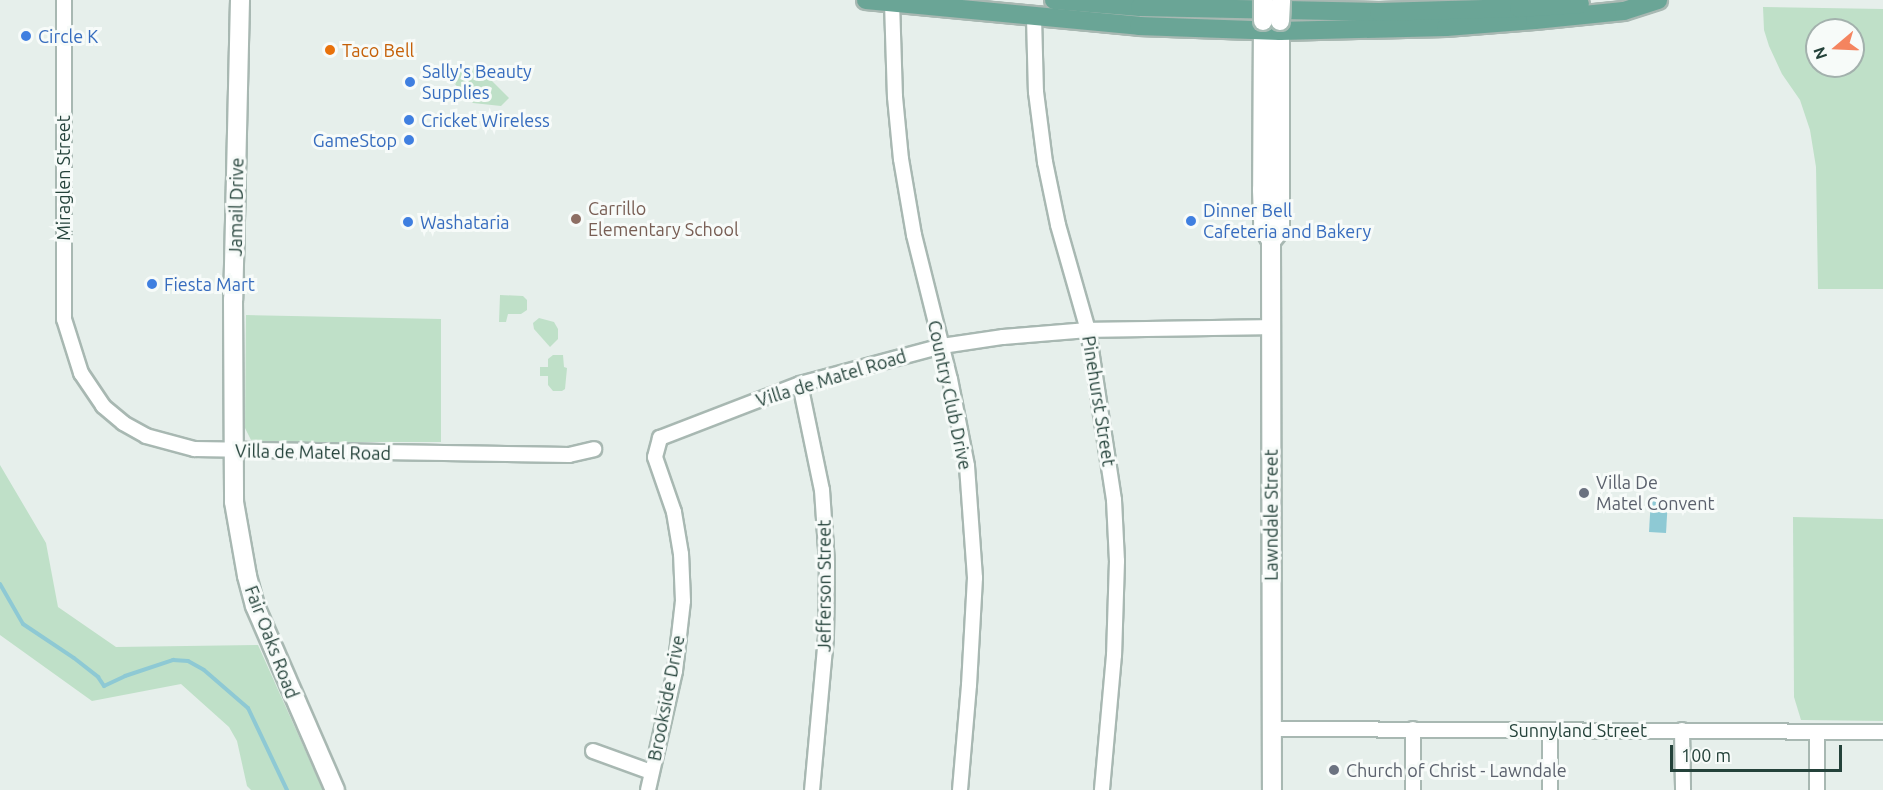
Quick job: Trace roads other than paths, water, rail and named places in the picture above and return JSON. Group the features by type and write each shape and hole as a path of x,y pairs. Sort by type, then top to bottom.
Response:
{"main road":[{"name":"Jamail Drive","path":"232,451 240,0"},
{"path":"866,0 1139,26 1446,27 1624,11 1658,0"},
{"path":"1054,0 1140,7 1379,12 1519,8 1625,0"},
{"name":"Lawndale Street","path":"1263,0 1271,26 1280,191 1280,230 1271,241"},
{"name":"Lawndale Street","path":"1272,790 1271,241 1263,227 1262,189 1271,26 1281,0"},
{"path":"1262,189 1280,191"},
{"name":"Fair Oaks Road","path":"232,451 236,514 255,606 334,790"}],"street":[{"name":"Miraglen Street","path":"64,0 64,319 73,354"},
{"name":"Country Club Drive","path":"892,2 895,97 901,159 914,235 942,346 967,466 975,578 960,790"},
{"name":"Pinehurst Street","path":"1034,16 1036,92 1045,162 1058,225 1088,330 1114,500 1117,561 1114,655 1102,790"},
{"name":"Villa de Matel Road","path":"655,448 660,438 678,429 800,384 942,346 1003,337 1088,330 1271,327"},
{"name":"Villa de Matel Road","path":"73,354 81,373 103,406 123,423 146,436 194,449 569,455 594,449"},
{"name":"Jefferson Street","path":"800,384 822,490 827,563 826,637 812,790"},
{"name":"Brookside Drive","path":"648,790 675,671 683,601 681,554 674,512 656,465 655,448"},
{"name":"Sunnyland Street","path":"1273,729 1883,732"},
{"path":"1413,729 1413,790"},
{"path":"1682,730 1683,790"},
{"path":"1550,731 1550,790"},
{"path":"1817,733 1817,790"},
{"name":"Brookside Drive","path":"593,751 651,772"}],"water":[{"path":"1651,498 1668,499 1666,533 1649,532"}],"waterway":[{"path":"0,584 23,624 74,658 98,677 104,686 125,676 173,660 188,661 204,670 248,708 287,790"}],"place":[{"name":"Circle K","path":"26,36"},
{"name":"Taco Bell","path":"330,50"},
{"name":"Sally's Beauty Supplies","path":"410,82"},
{"name":"Cricket Wireless","path":"409,120"},
{"name":"GameStop","path":"409,140"},
{"name":"Carrillo Elementary School","path":"576,219"},
{"name":"Dinner Bell Cafeteria and Bakery","path":"1191,221"},
{"name":"Washataria","path":"408,222"},
{"name":"Fiesta Mart","path":"152,284"},
{"name":"Villa De Matel Convent","path":"1584,493"},
{"name":"Church of Christ - Lawndale","path":"1334,770"}]}
